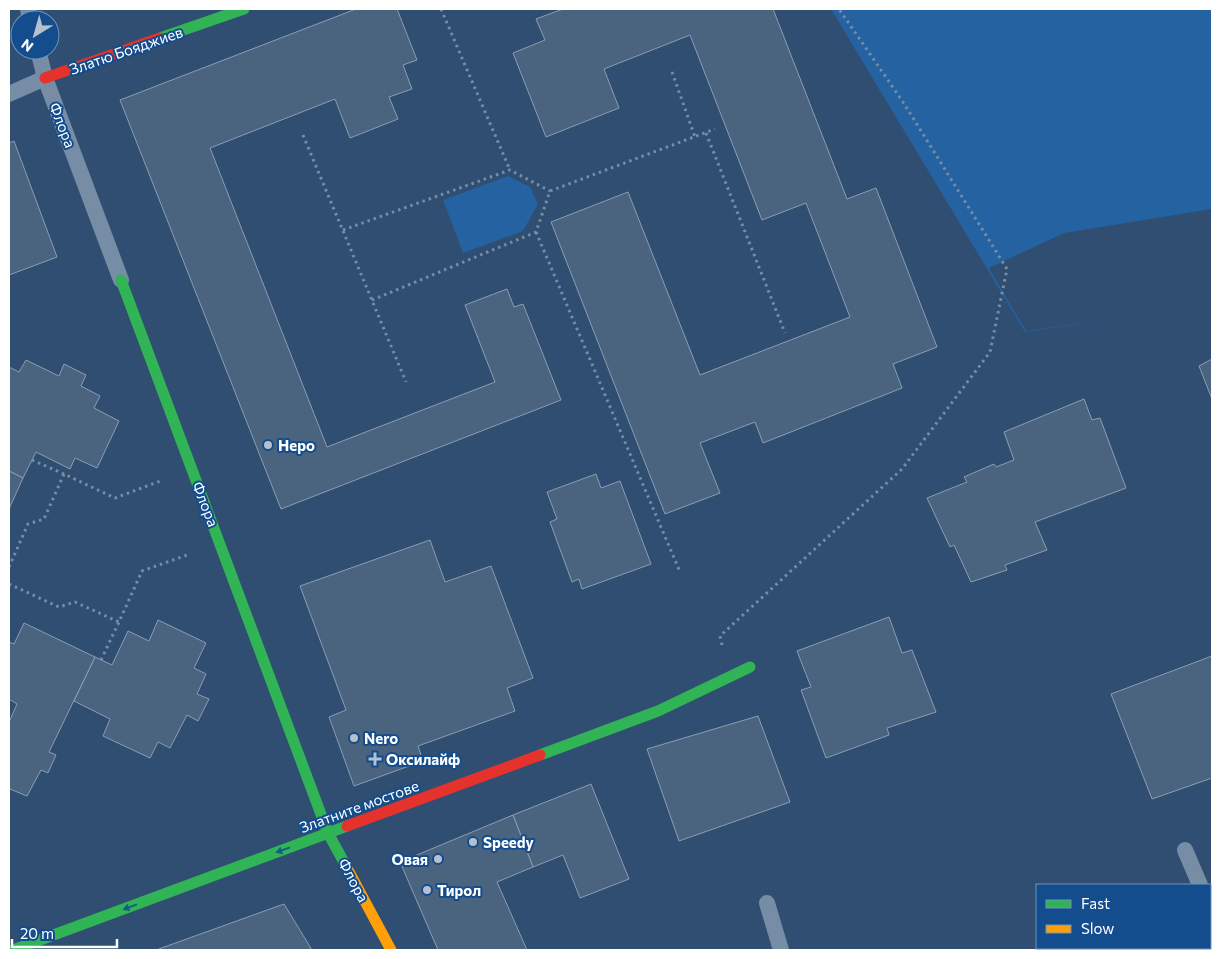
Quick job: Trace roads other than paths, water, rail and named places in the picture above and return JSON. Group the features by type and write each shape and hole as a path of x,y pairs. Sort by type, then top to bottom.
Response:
{"street":[{"name":"Златю Бояджиев","path":"45,78 244,9"},
{"name":"Флора","path":"121,280 328,833 391,950"},
{"name":"Златните мостове","path":"12,950 658,710 750,667"}],"lane":[{"name":"Флора","path":"40,60 45,78 121,280"},
{"name":"Златю Бояджиев","path":"9,94 45,78"},
{"path":"1185,850 1200,884"},
{"path":"767,902 781,950"}],"place":[{"name":"Неро","path":"268,445"},
{"name":"Nero","path":"354,738"},
{"name":"Оксилайф","path":"375,759"},
{"name":"Speedy","path":"473,842"},
{"name":"Овая","path":"438,859"},
{"name":"Тирол","path":"427,890"}]}
